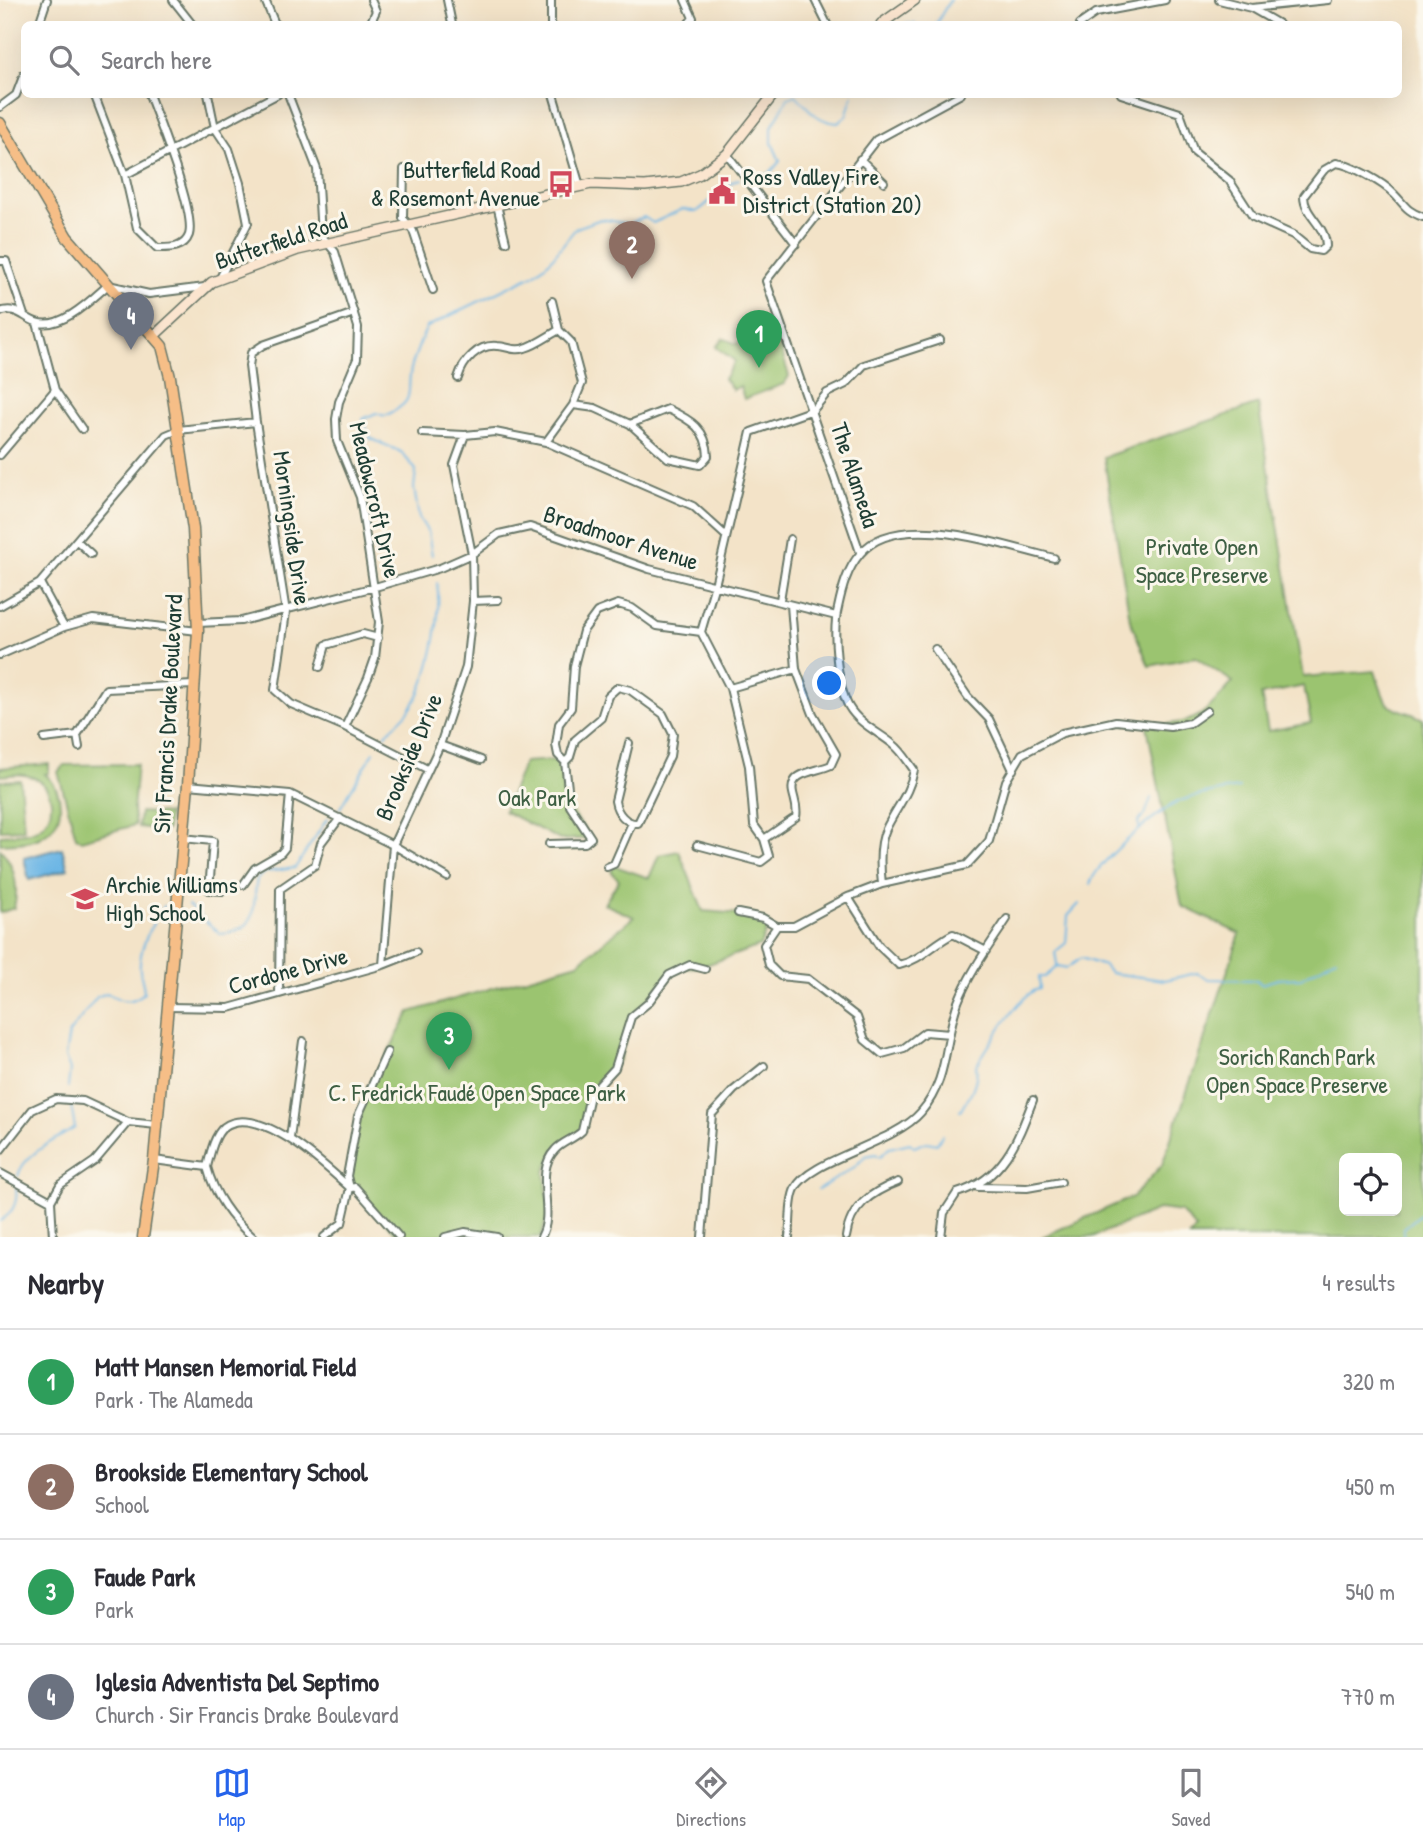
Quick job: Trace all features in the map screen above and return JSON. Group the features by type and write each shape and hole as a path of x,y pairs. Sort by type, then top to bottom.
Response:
{"main road":[{"name":"Sir Francis Drake Boulevard","path":"0,123 67,237 155,335 166,359 192,529 198,627 188,786 154,1160 143,1237"}],"street":[{"path":"39,21 47,0"},
{"path":"173,0 190,21"},
{"path":"265,0 274,21"},
{"path":"371,0 376,11 371,21"},
{"path":"447,0 451,21"},
{"path":"551,0 551,21"},
{"path":"685,0 693,18 690,21"},
{"path":"815,0 826,21"},
{"path":"885,21 915,0"},
{"path":"1084,21 1096,13 1166,0"},
{"path":"1219,0 1251,8 1274,21"},
{"path":"1251,8 1328,0"},
{"path":"0,107 16,95 21,82"},
{"path":"96,98 125,175 136,228 156,248 171,248 184,243 190,233 186,204 150,98"},
{"path":"209,98 215,128 229,149 248,223 220,278"},
{"path":"125,175 170,154 271,98"},
{"name":"Meadowcroft Drive","path":"290,98 310,145 321,194 321,235 329,243 358,327 357,359 339,402 337,430 343,461 360,497 375,587 378,638 368,678 345,727"},
{"path":"554,98 580,186"},
{"name":"Butterfield Road","path":"155,335 205,287 220,278 329,243 580,186 645,187 681,181 700,174 727,154 771,98"},
{"name":"The Alameda","path":"860,552 813,410 766,281 876,141 954,98"},
{"path":"1133,98 1180,113 1194,152 1229,180 1253,217 1293,235 1310,249 1321,251 1326,246 1326,239 1321,225 1305,207 1304,197 1324,170 1336,163 1354,167 1395,194 1405,209 1423,216"},
{"path":"727,154 796,244"},
{"path":"860,159 884,182"},
{"path":"404,169 403,218 409,224 433,290"},
{"path":"497,205 506,242"},
{"path":"3,261 24,315"},
{"path":"0,312 11,310 37,323 56,321 84,306 108,285 149,294 205,287"},
{"path":"546,442 573,405 582,383 571,342 559,330 552,300"},
{"name":"Morningside Drive","path":"354,313 263,345 251,353 249,366 256,422 286,612 275,690 291,704 345,727 427,769"},
{"path":"37,323 55,390 82,429"},
{"path":"458,378 462,365 471,354 495,345 513,350 526,348 559,330"},
{"name":"The Alameda","path":"813,410 827,393 846,384 864,365 940,340"},
{"path":"0,455 55,390"},
{"path":"573,405 595,408 630,425 667,458 700,465 708,456 708,443 702,430 668,409 630,425"},
{"path":"697,845 761,862 769,856 764,839 754,825 749,766 730,688 701,632 751,432 813,410"},
{"path":"0,606 40,583 166,435 177,430 256,422"},
{"path":"422,433 465,435 495,432 546,442 693,506 726,536"},
{"name":"Brookside Drive","path":"383,965 393,845 440,745 466,667 473,601 472,554 454,465 465,435"},
{"name":"Broadmoor Avenue","path":"0,655 64,627 93,619 198,627 286,612 440,568 472,554 499,534 530,527 714,587 780,600 836,616"},
{"path":"882,884 880,866 884,832 911,787 914,769 895,745 873,732 849,707 838,669 836,616 846,576 860,552 890,537 928,531 1054,558"},
{"path":"780,600 790,539"},
{"path":"77,541 91,554"},
{"path":"40,583 64,627"},
{"path":"473,601 498,600"},
{"path":"549,844 585,843 591,838 568,801 565,762 558,755 556,734 570,708 574,666 583,631 597,612 612,605 625,606 657,626 701,632"},
{"path":"764,839 796,817 797,807 792,789 794,781 808,771 831,765 836,754 813,714 796,669 791,605"},
{"path":"320,667 326,645 363,634 378,638"},
{"path":"935,649 968,696 989,719 1013,770"},
{"path":"730,688 796,669"},
{"path":"79,747 77,735 106,690 194,685"},
{"path":"565,762 570,757 575,740 601,718 608,696 618,687 630,690 663,714 673,734 670,756 642,819 632,823 614,864 607,867"},
{"path":"738,913 763,918 777,926 794,926 848,897 882,884 967,865 989,841 1006,781 1023,754 1062,733 1116,721 1170,727 1190,723 1207,711"},
{"path":"44,739 77,735"},
{"path":"629,743 614,797 620,814 632,823"},
{"path":"440,745 481,760"},
{"path":"188,786 290,793 393,845 447,877"},
{"path":"243,886 255,868 285,848 290,793"},
{"path":"279,994 280,889 315,864 321,843 340,818"},
{"path":"182,838 213,841 209,890 223,891"},
{"path":"848,897 879,946 899,965 916,961 937,942 953,934 986,951"},
{"path":"789,1237 795,1189 813,1172 890,1136 920,1114 939,1083 946,1065 958,1002 1007,919"},
{"path":"777,926 764,945 769,965 780,976 808,979 857,1017 865,1040 882,1054 904,1048 925,1032 950,1034"},
{"name":"Cordone Drive","path":"167,1007 229,1008 383,965 416,952"},
{"path":"541,1237 548,1218 545,1172 554,1150 582,1131 590,1095 615,1068 631,1017 679,968 690,964 705,969"},
{"path":"290,1138 303,1041"},
{"path":"324,1237 342,1223 351,1188 347,1176 358,1116 387,1052"},
{"path":"702,1237 712,1114 733,1090 764,1066"},
{"path":"0,1151 32,1110 56,1099 83,1101 128,1122 157,1125"},
{"path":"978,1187 1002,1163 1017,1142 1033,1100"},
{"path":"53,1237 51,1200 60,1185 95,1161 128,1122"},
{"path":"253,1237 237,1224 211,1185 207,1167 211,1150 223,1128 237,1122 252,1123 290,1138 351,1188 355,1187 399,1237"},
{"path":"154,1160 207,1167"},
{"path":"0,1172 51,1200"},
{"path":"846,1237 847,1225 860,1205 885,1186 898,1182"},
{"path":"941,1237 944,1213 957,1193 978,1187 1027,1188 1061,1182"},
{"path":"444,1237 465,1232 497,1237"}],"green space":[{"path":"775,330 789,376 784,384 744,399 740,386 733,390 724,379 735,361 716,347 723,338 736,344"},
{"path":"1258,404 1303,677 1375,671 1387,703 1423,719 1423,1237 1189,1237 1196,1229 1181,1212 1160,1209 1092,1237 1042,1237 1133,1197 1162,1165 1240,934 1182,906 1147,726 1177,723 1196,717 1233,682 1195,657 1149,666 1130,620 1104,457","holes":["1304,686 1311,723 1268,731 1261,695"]},
{"name":"Oak Park","path":"555,760 563,774 563,800 591,838 560,840 504,811 524,762"},
{"path":"49,764 49,773 45,774 57,790 60,808 54,825 34,840 0,844 0,835 29,832 44,824 51,809 51,802 40,781 24,775 0,776 0,768"},
{"path":"137,764 133,810 135,825 81,840 76,837 58,772 64,765"},
{"path":"20,780 24,829 0,830 0,781"},
{"path":"140,812 168,814 167,830 138,827"},
{"path":"0,849 12,869 16,892 14,908 0,913"},
{"name":"C. Fredrick Faudé Open Space Park","path":"679,851 703,911 753,915 769,924 760,946 700,967 679,968 635,1013 619,1060 595,1087 582,1131 554,1151 545,1172 549,1210 541,1237 497,1237 481,1233 399,1237 355,1187 350,1188 348,1168 357,1122 366,1098 410,1012 578,963 634,917 604,904 619,880 611,871 615,866 649,878 659,855"}],"water":[{"path":"62,848 68,869 29,880 24,858"}],"waterway":[{"path":"938,21 950,0"},
{"path":"755,176 769,174 780,161 772,143 772,127 788,98"},
{"path":"799,98 819,117 838,123 846,116 852,98"},
{"path":"432,555 428,532 419,518 414,488 416,470 401,452 370,438 363,419 376,413 385,416 407,400 412,365 427,327 533,275 550,261 576,228 601,219 629,224 644,217 653,223 683,209 696,212 726,186 739,179"},
{"path":"385,735 408,712 429,667 438,614 437,583"},
{"path":"340,808 374,752"},
{"path":"1090,884 1116,851 1170,806 1194,796 1239,788"},
{"path":"1140,830 1138,822 1145,815 1151,798"},
{"path":"188,905 220,934 242,928 252,917 257,879 266,872 295,868 327,819"},
{"path":"1057,965 1055,952 1066,943 1068,916 1079,904"},
{"path":"68,1087 70,1070 65,1057 69,1033 97,997 107,993 121,1000 130,1000 144,993 140,971 141,954 151,928 164,906"},
{"path":"960,1110 972,1089 976,1066 996,1034 1014,1009 1032,992 1040,989 1039,977 1045,977 1058,966 1067,968 1081,958 1104,966 1110,973 1165,980 1197,973 1208,979 1257,980 1261,984 1278,979 1301,978 1336,958"},
{"path":"18,1176 33,1154 75,1128 71,1106"},
{"path":"818,1190 856,1166 865,1156 876,1154 880,1157 889,1148 910,1143 914,1147 927,1142 937,1144 942,1135"},
{"path":"0,1221 14,1207 16,1188"},
{"path":"1403,1237 1404,1228 1423,1212"}],"place":[{"name":"Butterfield Road & Rosemont Avenue","path":"561,184"},
{"name":"Ross Valley Fire District (Station 20)","path":"722,191"},
{"name":"Brookside Elementary School","path":"632,279"},
{"name":"Iglesia Adventista Del Septimo","path":"131,350"},
{"name":"Matt Mansen Memorial Field","path":"759,368"},
{"name":"Archie Williams High School","path":"85,899"},
{"name":"Faude Park","path":"449,1070"}],"park label":[{"name":"Private Open Space Preserve","path":"1202,561"},
{"name":"Sorich Ranch Park Open Space Preserve","path":"1297,1071"}]}
